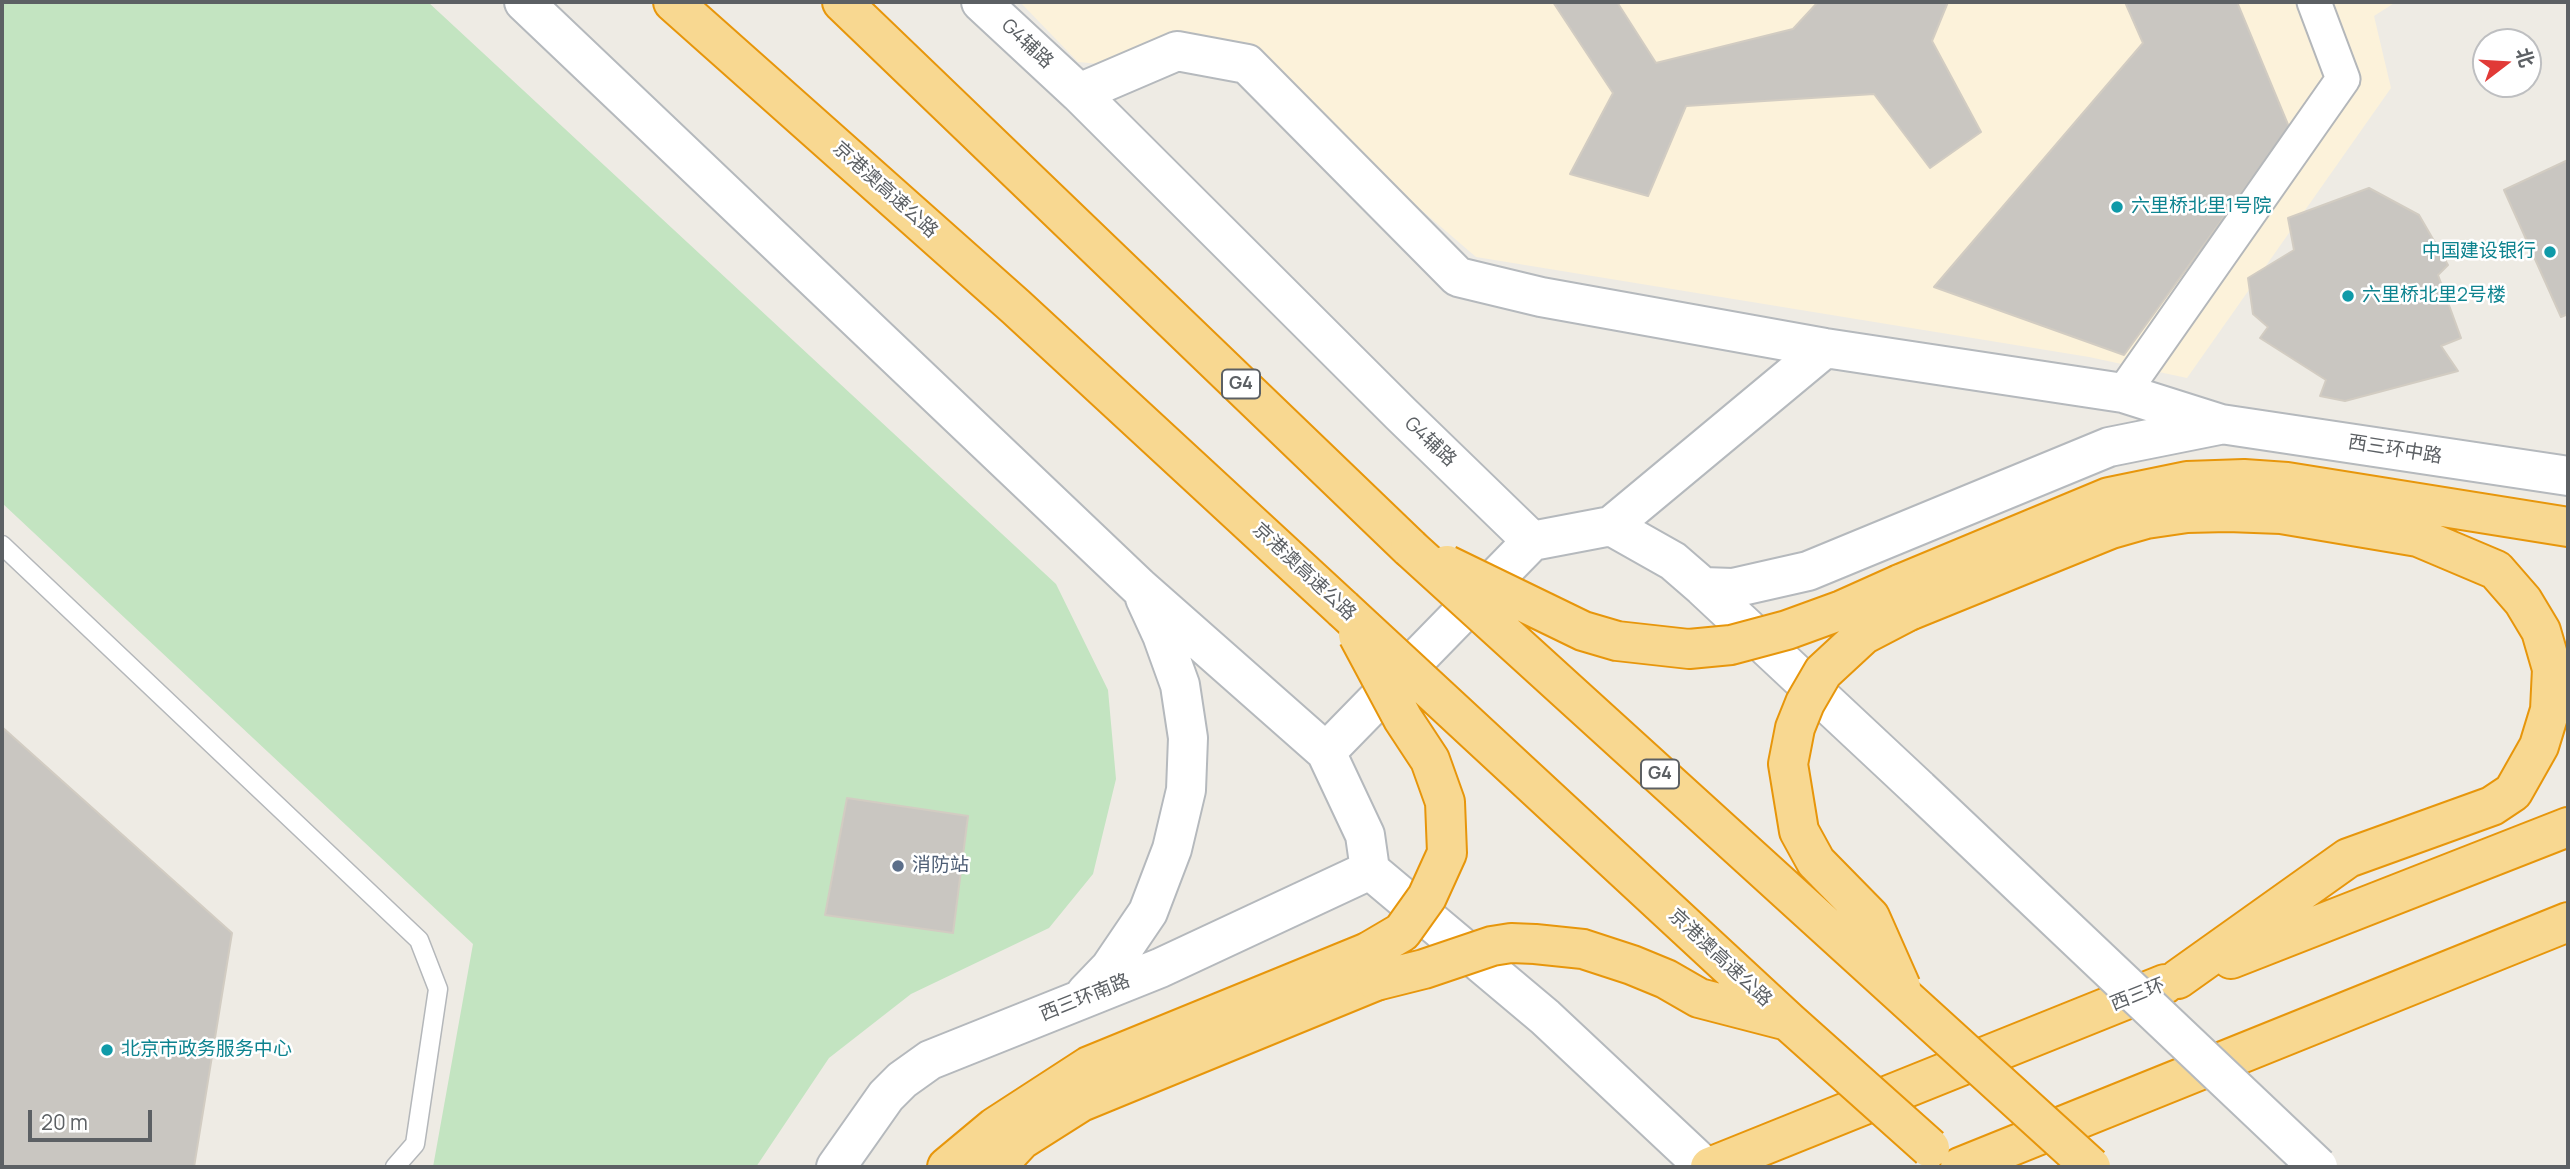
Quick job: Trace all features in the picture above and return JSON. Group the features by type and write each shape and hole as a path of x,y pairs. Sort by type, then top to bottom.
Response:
{"highway":[{"name":"京港澳高速公路","path":"673,2 1016,307 1789,1022 1947,1161"},
{"name":"G4","path":"842,2 1410,548 2091,1167"},
{"path":"1908,1001 1870,917 1816,862 1799,831 1788,764 1794,728 1823,672 1904,598 2109,498 2187,481 2244,479 2287,482 2568,527"},
{"path":"1410,548 1583,631 1617,641 1689,649 1731,645 1787,630 1842,610 1904,598 2111,529 2146,519 2187,513 2280,514 2418,537 2496,570 2523,601 2542,631 2552,669 2550,710 2539,746 2514,792 2492,806 2348,858 2178,979"},
{"path":"996,1167 1021,1140 1082,1102 1372,966 1402,932 1427,897 1447,853 1445,802 1430,760 1343,609"},
{"name":"西三环","path":"1708,1167 2568,827"},
{"path":"1947,1161 2568,922"},
{"path":"947,1167 995,1127 1089,1066 1372,966 1424,969 1492,946 1511,943 1583,949 1666,979 1699,998 1789,1022"}],"street":[{"path":"524,2 1139,587 1326,752 1365,835 1370,870 1545,1017 1708,1167"},
{"name":"G4辅路","path":"981,2 1079,93 1532,541"},
{"path":"2123,393 2343,79 2314,2"},
{"path":"1079,93 1177,51 1247,64 1458,276 1541,297 1825,348 2123,393 2221,424"},
{"path":"1326,752 1532,541 1611,526 1825,348"},
{"path":"1703,587 1733,589 1808,571 2109,447 2221,424"},
{"name":"西三环中路","path":"2221,424 2568,476"},
{"path":"1611,526 1673,561 1703,587 2318,1167"},
{"path":"1078,1000 1110,968 1148,912 1172,849 1186,790 1188,738 1180,685 1162,635 1139,587"},
{"name":"西三环南路","path":"836,1167 886,1096 930,1060 1160,968 1370,870"}],"lane":[{"path":"2,545 419,940 438,989 415,1144 395,1167"}],"shaded area":[{"path":"1020,2 2396,2 2374,16 2391,88 2187,378 2089,357 1476,257 1270,80 1078,62"}],"green space":[{"path":"2,2 428,2 1056,584 1108,690 1116,779 1093,874 1049,928 911,994 829,1058 756,1167 433,1167 473,944 2,503"}],"building":[{"path":"1553,2 1617,2 1656,63 1793,29 1818,2 1948,2 1932,41 1981,132 1930,168 1874,94 1686,106 1648,196 1570,174 1613,93"},
{"name":"六里桥北里1号院","path":"2125,2 2237,2 2289,127 2124,355 1934,287 2143,43"},
{"name":"中国建设银行","path":"2568,160 2568,314 2561,317 2504,190"},
{"name":"六里桥北里2号楼","path":"2369,188 2419,215 2448,265 2438,275 2461,338 2441,346 2458,371 2345,401 2320,396 2326,380 2260,338 2268,327 2253,314 2248,278 2294,250 2288,218"},
{"name":"北京市政务服务中心","path":"2,727 232,933 194,1167 2,1167"},
{"name":"消防站","path":"847,798 968,816 953,933 825,915"}],"place":[{"name":"六里桥北里1号院","path":"2117,207"},
{"name":"中国建设银行","path":"2550,252"},
{"name":"六里桥北里2号楼","path":"2348,296"},
{"name":"消防站","path":"898,866"},
{"name":"北京市政务服务中心","path":"107,1050"}]}
